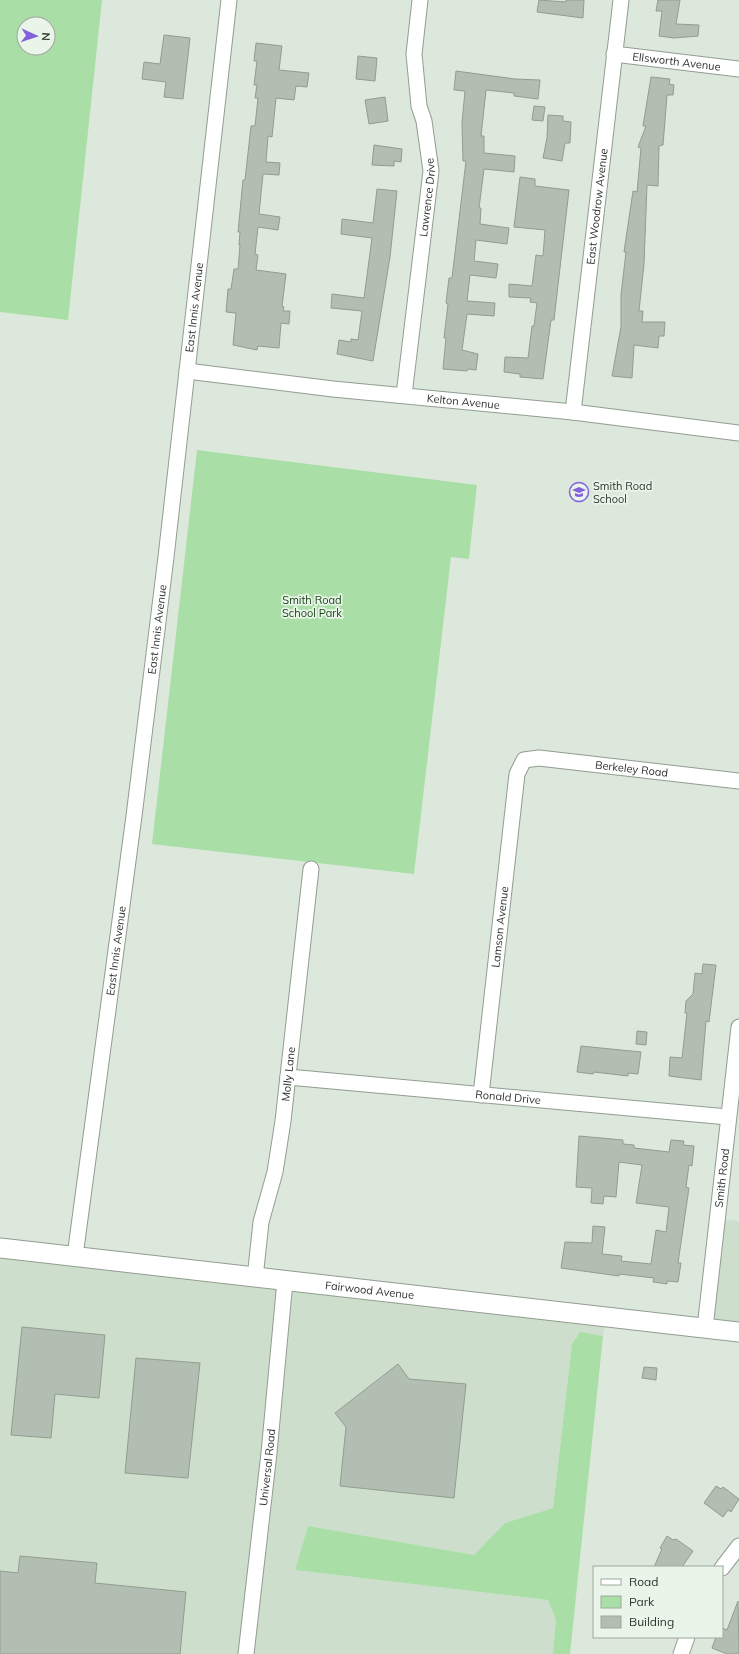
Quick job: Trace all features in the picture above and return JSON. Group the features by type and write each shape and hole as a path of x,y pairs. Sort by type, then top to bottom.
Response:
{"street":[{"name":"East Innis Avenue","path":"75,1256 130,851 229,0"},
{"name":"Lawrence Drive","path":"404,395 431,171 424,121 419,106 414,54 420,0"},
{"name":"East Woodrow Avenue","path":"573,412 621,0"},
{"name":"Ellsworth Avenue","path":"614,54 739,69"},
{"name":"Kelton Avenue","path":"187,371 333,389 573,412 739,433"},
{"name":"Berkeley Road","path":"524,760 539,758 739,781"},
{"name":"Lamson Avenue","path":"481,1095 517,774 524,760"},
{"name":"Molly Lane","path":"255,1278 261,1222 275,1172 288,1077 311,869"},
{"name":"Smith Road","path":"705,1328 739,1028"},
{"name":"Ronald Drive","path":"288,1077 728,1117"},
{"name":"Fairwood Avenue","path":"0,1248 739,1332"},
{"name":"Universal Road","path":"246,1654 266,1475 285,1281"},
{"path":"723,1567 739,1546"},
{"path":"681,1654 687,1638"}],"shaded area":[{"path":"722,1219 739,1221 739,1330 709,1327"},
{"path":"0,1246 606,1315 603,1336 580,1332 572,1344 553,1508 505,1523 474,1555 308,1526 295,1570 548,1600 556,1620 553,1654 0,1654"}],"green space":[{"path":"0,0 102,0 68,320 0,312"},
{"name":"Smith Road School Park","path":"197,450 477,485 469,559 451,557 414,874 152,844"},
{"path":"580,1332 603,1336 570,1654 553,1654 556,1620 548,1600 295,1570 308,1526 474,1555 505,1523 553,1508 572,1344"}],"building":[{"path":"539,0 566,2 566,0 584,0 583,18 537,12"},
{"path":"658,0 680,0 676,24 699,25 698,36 674,38 659,36 662,11 656,11"},
{"path":"164,35 190,38 183,99 164,97 166,82 142,79 144,62 160,64"},
{"path":"256,43 282,46 279,70 309,73 307,87 296,86 294,100 276,98 272,137 268,136 266,162 280,163 279,175 263,174 259,214 280,217 278,230 258,227 255,254 258,255 256,270 286,274 282,306 284,307 283,311 290,311 289,324 281,323 279,348 258,346 257,350 233,345 236,313 226,312 228,289 231,289 234,269 238,269 240,232 238,232 243,180 245,180 251,126 255,126 258,98 255,98 257,85 254,85 257,61 254,61"},
{"path":"358,56 377,58 375,81 356,79"},
{"path":"456,71 515,79 540,80 538,99 514,96 514,93 486,90 481,136 484,136 484,153 515,156 514,172 484,169 479,208 481,208 480,224 509,228 507,244 476,240 474,261 498,264 496,278 470,275 467,301 495,303 494,316 467,314 462,350 478,354 476,370 468,369 467,371 443,369 446,338 444,338 448,304 446,303 449,278 452,278 466,161 463,161 462,123 465,91 454,90"},
{"path":"651,77 670,79 669,84 674,85 673,95 667,95 663,145 659,146 658,186 647,185 644,264 639,311 643,311 642,322 665,322 664,336 659,336 658,348 634,345 632,378 612,376 621,327 621,295 626,252 624,252 633,191 637,192 641,148 638,147 646,126 643,126"},
{"path":"385,97 388,121 369,124 365,100"},
{"path":"534,106 545,107 543,121 532,120"},
{"path":"548,115 563,116 563,121 571,122 570,143 565,143 562,161 543,158 547,138"},
{"path":"374,145 402,149 401,162 394,161 394,166 372,165"},
{"path":"520,177 535,179 535,186 569,190 554,320 551,320 543,379 520,377 520,374 504,372 505,357 528,358 532,326 534,326 537,303 530,302 531,298 509,297 509,284 532,286 536,255 543,256 545,230 514,227"},
{"path":"377,189 397,191 390,257 373,361 337,354 339,340 351,342 351,339 358,340 362,311 331,308 332,294 364,298 372,238 341,234 342,219 373,223"},
{"path":"703,964 716,965 709,1022 706,1021 701,1080 669,1076 670,1057 682,1058 687,1013 685,1013 686,1001 693,994 695,973 702,974"},
{"path":"637,1031 647,1032 646,1045 636,1044"},
{"path":"581,1046 641,1052 638,1074 628,1073 628,1076 594,1072 593,1074 577,1072"},
{"path":"579,1136 623,1140 623,1144 634,1145 634,1148 669,1152 671,1140 684,1141 683,1145 694,1146 692,1166 689,1165 686,1187 689,1188 678,1263 681,1263 678,1282 667,1281 667,1284 653,1282 654,1278 619,1274 619,1276 561,1268 565,1242 592,1243 593,1226 605,1227 602,1254 622,1256 621,1261 651,1264 656,1230 666,1232 669,1207 636,1203 642,1165 619,1162 616,1197 604,1196 603,1204 591,1203 592,1188 576,1187"},
{"path":"22,1327 105,1335 99,1398 55,1394 51,1438 11,1435"},
{"path":"136,1358 200,1363 188,1478 125,1473"},
{"path":"398,1364 409,1379 466,1384 454,1498 340,1486 346,1427 335,1413"},
{"path":"644,1367 657,1368 656,1380 642,1378"},
{"path":"716,1486 721,1489 723,1487 739,1499 731,1512 728,1510 723,1517 704,1503"},
{"path":"667,1536 673,1540 676,1539 693,1551 683,1566 654,1566 662,1549 660,1548"},
{"path":"20,1556 97,1563 95,1583 186,1592 180,1654 0,1654 0,1571 18,1573"},
{"path":"738,1601 739,1654 727,1654 712,1648 716,1638 723,1638 723,1628 727,1630"}],"place":[{"name":"Smith Road School","path":"579,492"}]}
